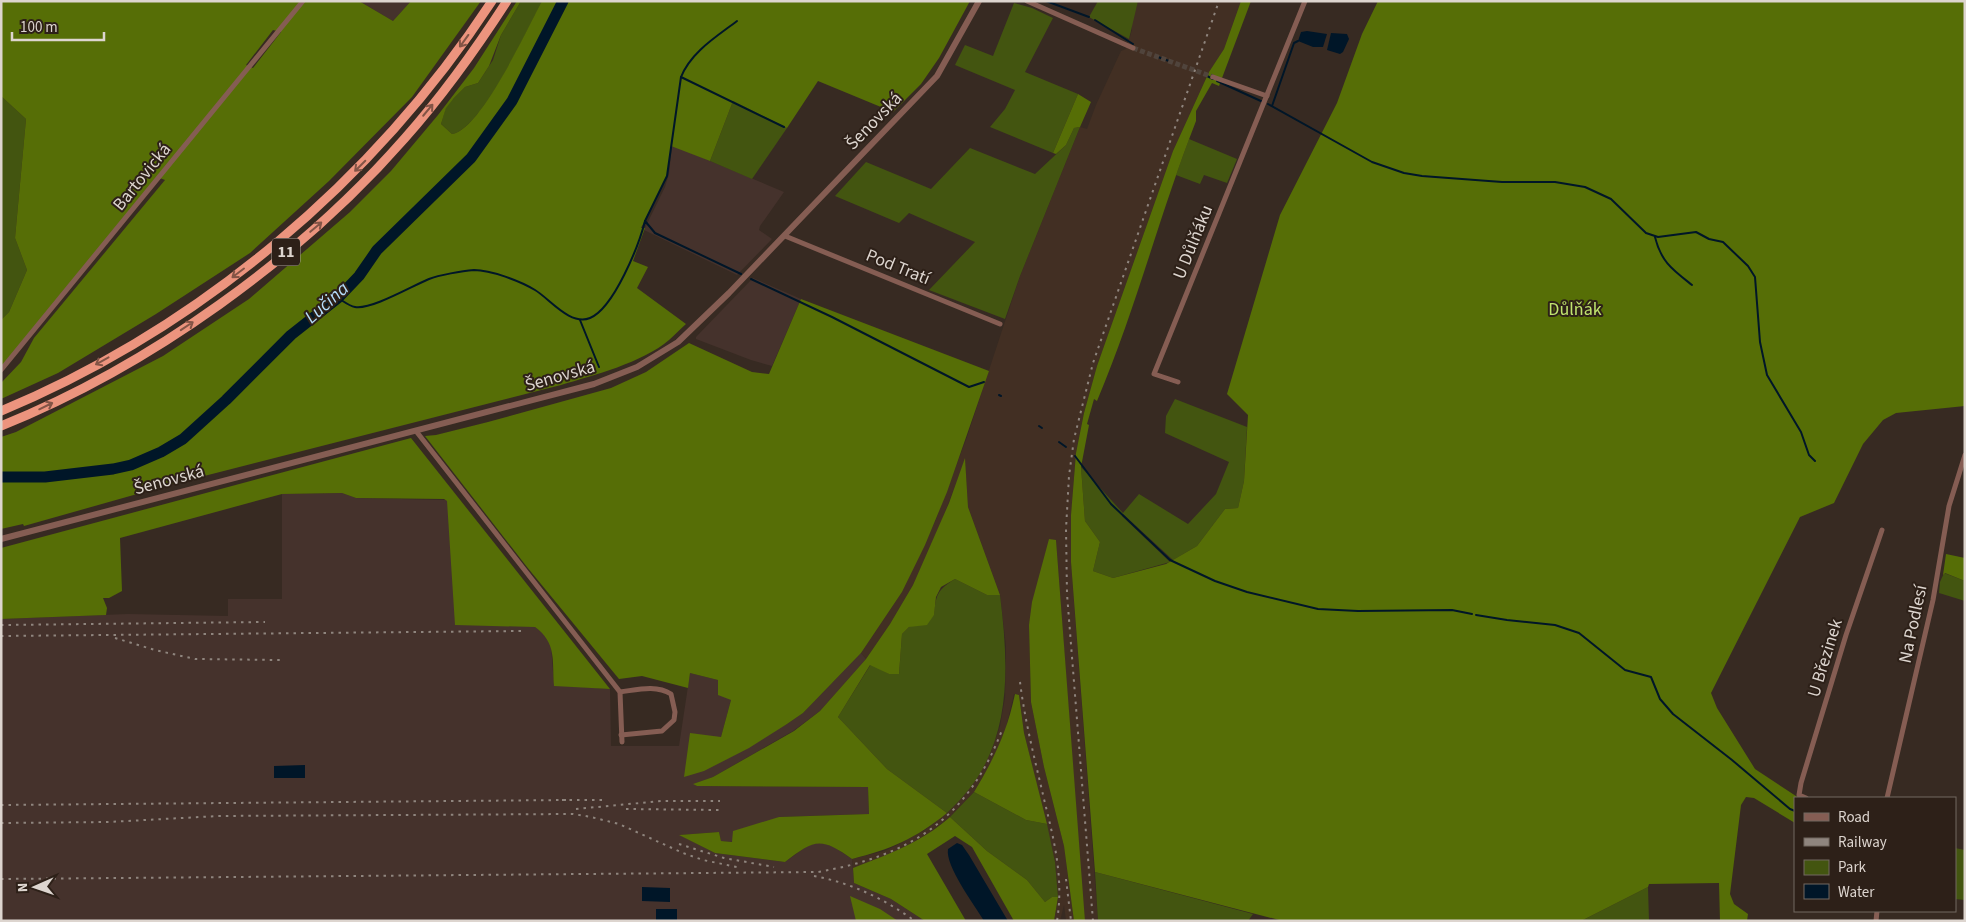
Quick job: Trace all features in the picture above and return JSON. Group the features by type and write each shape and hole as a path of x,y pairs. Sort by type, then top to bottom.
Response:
{"highway":[{"name":"11","path":"1,411 73,377 133,344 203,299 266,251 340,186 418,102 492,1"},
{"name":"11","path":"1,426 45,406 140,355 210,311 274,262 343,202 404,138 462,66 507,1"}],"street":[{"name":"Bartovická","path":"1,370 303,1"},
{"name":"Šenovská","path":"1,539 594,384 637,367 657,356 678,342 691,330 785,236 938,76 979,1"},
{"path":"1027,1 1133,48"},
{"name":"U Důlňáku","path":"1178,382 1154,374 1305,1"},
{"path":"1213,77 1267,96"},
{"name":"Pod Tratí","path":"785,236 1000,324"},
{"path":"416,431 620,692 622,742"},
{"name":"Na Podlesí","path":"1887,797 1933,600 1949,506 1965,455"},
{"name":"U Březinek","path":"1804,797 1799,795 1846,635 1882,530"},
{"path":"620,692 648,689 666,691 671,694 675,712 674,720 662,732 621,735"}],"shaded area":[{"path":"359,1 411,1 393,21"},
{"path":"1138,1 1241,1 1224,49 1209,72 1173,151 1097,366 1084,413 1076,453 1071,515 1071,562 1098,921 1084,921 1056,540 1029,625 1031,702 1044,767 1064,846 1074,921 1066,921 1064,905 1060,921 1054,921 1058,897 1055,862 1024,733 1019,695 1014,694 1006,728 995,756 974,792 950,817 928,834 889,855 853,868 852,859 884,851 895,846 925,830 947,813 971,787 991,752 1000,726 1005,698 1006,646 1000,595 968,507 965,460 942,520 913,585 866,659 861,653 902,592 936,519 967,437 1020,276 1080,127 1087,129 1121,51 1126,49"},
{"path":"672,145 784,192 760,226 759,230 772,239 737,275 644,230 665,187 669,174"},
{"path":"753,278 801,299 772,366 696,339"},
{"path":"342,493 356,498 447,500 535,627 546,635 551,645 554,685 610,689 611,746 679,746 690,673 718,680 731,700 721,737 684,777 787,724 803,713 861,653 866,659 820,711 793,731 713,777 694,784 697,786 868,787 869,814 779,817 733,842 721,841 719,832 680,835 715,853 785,862 807,846 820,842 834,847 852,859 854,883 891,899 925,921 1,921 1,619 128,614 228,616 228,599 282,599 282,494"}],"green space":[{"path":"1,1 359,1 393,21 411,1 481,1 412,97 329,181 250,253 156,314 58,373 1,399 1,383 21,362 34,338 165,180 157,177 1,370 1,320 9,312 27,270 15,238 26,119 1,96","holes":["273,30 281,32 253,68 246,65"]},
{"path":"517,1 521,1 501,35 489,66 478,83 465,87 446,108 441,124 452,134 464,128 490,97 542,1 970,1 939,58 921,84 893,112 818,81 787,128 733,101 710,161 671,146 667,176 641,228 645,228 633,261 648,267 637,288 686,324 658,348 632,362 561,385 169,485 24,526 23,524 1,529 1,437 16,432 163,356 249,299 350,212 391,171 474,68"},
{"path":"521,1 542,1 490,97 464,128 452,134 441,124 446,107 465,87 478,83 493,60 501,35"},
{"path":"1098,1 1138,1 1129,39 1089,17"},
{"name":"Důlňák","path":"1241,1 1251,1 1219,86 1212,83 1196,111 1196,121 1124,331 1097,401 1094,399 1087,424 1089,425 1081,467 1085,521 1100,542 1093,571 1113,578 1166,564 1197,546 1225,509 1238,508 1244,481 1248,415 1227,394 1280,215 1337,103 1362,34 1378,1 1965,1 1965,406 1896,413 1883,420 1863,444 1834,503 1800,517 1711,693 1717,708 1755,769 1797,797 1794,797 1794,822 1754,798 1746,797 1741,805 1730,894 1734,904 1748,914 1747,921 1720,921 1719,883 1649,884 1648,887 1581,921 1283,921 1095,872 1071,562 1071,515 1076,453 1084,413 1097,366 1173,151 1209,72 1224,49"},
{"path":"1014,3 1032,8 1053,18 1025,72 1078,94 1053,153 990,127 1005,109 1015,90 955,65 965,45 993,56"},
{"path":"1078,94 1091,102 1080,127 1074,128 1066,145 1056,154 1053,153"},
{"path":"1,96 26,119 15,238 27,270 9,312 1,320"},
{"path":"733,101 787,128 752,179 710,161"},
{"path":"1080,127 1020,276 1005,319 929,290 975,242 909,213 899,223 835,196 866,162 931,189 970,148 1035,174 1066,145 1074,128"},
{"path":"1189,139 1237,159 1227,183 1204,175 1200,184 1176,175"},
{"path":"801,299 989,371 947,492 925,545 902,592 861,653 803,713 749,748 704,771 684,777 690,733 721,737 731,700 718,695 718,680 690,673 688,688 642,676 619,679 527,567 425,436 488,422 611,388 646,372 689,343 752,372 769,374"},
{"path":"1175,399 1247,427 1244,481 1238,508 1225,509 1197,546 1173,560 1123,514 1122,516 1170,562 1113,578 1093,571 1100,542 1085,521 1081,467 1123,513 1139,494 1188,524 1216,494 1229,462 1165,433 1166,416"},
{"path":"411,438 610,689 554,686 550,646 547,639 535,627 455,625 447,501 444,499 356,498 342,493 282,494 120,538 122,591 109,598 103,598 107,608 106,615 1,619 1,548"},
{"path":"965,458 968,507 1000,595 987,595 955,579 941,587 936,597 934,615 927,625 909,627 902,634 899,674 889,674 870,665 838,717 887,769 947,813 924,830 902,842 852,859 824,844 811,845 785,862 715,853 679,835 719,832 721,841 732,842 733,831 779,817 869,814 868,787 697,786 693,784 713,777 794,731 820,711 866,659 913,585 949,503"},
{"path":"1049,539 1056,540 1085,921 1074,921 1064,846 1044,767 1031,702 1029,625 1032,602"},
{"path":"1946,554 1965,558 1965,581 1945,573 1943,575"},
{"path":"1944,573 1965,581 1965,601 1939,593 1940,582"},
{"path":"955,579 987,595 1000,595 1005,645 1005,670 1004,695 994,743 984,766 970,788 947,813 887,769 838,717 871,664 889,674 899,674 902,634 909,627 934,615 938,594 944,586"},
{"path":"1015,694 1019,695 1024,733 1047,824 1026,820 974,792 999,745"},
{"path":"974,792 1026,820 1047,824 1055,862 1058,897 1052,897 1045,902 1027,880 987,851 950,817"},
{"path":"950,817 987,851 1027,880 1045,902 1052,897 1058,897 1054,921 1014,921 972,847 955,836 927,854 966,921 925,921 891,899 854,883 853,868 916,841"},
{"path":"1956,848 1965,850 1965,900 1956,899"},
{"path":"1095,872 1253,914 1248,921 1098,921"},
{"path":"1648,887 1649,921 1581,921 1589,917"},
{"path":"850,896 880,909 898,921 856,921"}],"water":[{"path":"1301,32 1327,34 1323,47 1313,47 1298,41"},
{"path":"1331,33 1347,34 1349,39 1343,52 1340,54 1327,50"},
{"path":"305,765 305,778 274,778 274,766"},
{"path":"957,843 962,845 969,855 1008,921 984,921 955,875 951,865 948,849"},
{"path":"642,887 670,888 670,902 642,901"},
{"path":"656,909 677,909 677,920 656,921"}],"waterway":[{"name":"Lučina","path":"1,477 45,477 113,469 131,465 161,452 183,439 226,400 291,335 338,298 359,276 377,250 471,158 512,101 563,1"},
{"path":"1046,1 1089,17"},
{"path":"1095,20 1133,44"},
{"path":"645,221 667,176 681,77 685,68 713,39 737,21"},
{"path":"1272,106 1294,43 1298,41"},
{"path":"1158,57 1169,61"},
{"path":"1207,76 1213,79"},
{"path":"681,77 784,127"},
{"path":"1217,81 1263,102"},
{"path":"1268,104 1372,162 1404,173 1502,182 1555,182 1585,187 1611,199 1646,233 1658,237 1696,232 1709,239 1723,242 1748,266 1755,277 1760,342 1767,375 1801,432 1809,455 1815,461"},
{"path":"338,298 348,305 362,307 392,297 433,278 463,271 481,270 514,280 535,290 568,315 575,318 590,318 608,302 624,275 645,221 655,233 741,274"},
{"path":"1655,237 1664,259 1692,285"},
{"path":"751,279 832,317 969,387 984,382"},
{"path":"580,320 599,367"},
{"path":"1059,442 1066,447"},
{"path":"1075,456 1111,504 1170,560 1215,581 1247,592 1318,609 1358,611 1452,610 1472,614"},
{"path":"1476,615 1555,625 1579,633 1625,670 1651,677 1660,699 1673,714 1794,811"}],"tunnel":[{"path":"1133,48 1213,77"}],"railway":[{"path":"1093,921 1067,594 1066,529 1069,476 1074,439 1093,363 1219,1"},
{"path":"1,625 265,622"},
{"path":"1,636 521,631"},
{"path":"115,638 195,659 280,660"},
{"path":"1020,682 1027,726 1057,859 1059,874 1057,921"},
{"path":"1,879 818,872 881,856 908,844 932,828 953,810 972,787 988,761 1002,730"},
{"path":"562,800 602,800"},
{"path":"1,805 567,800"},
{"path":"576,809 661,801 720,801"},
{"path":"626,809 720,810"},
{"path":"1,823 109,822 218,816 573,814 619,824 683,853 703,860 737,867"},
{"path":"679,844 724,858 774,867"},
{"path":"814,876 841,883 867,893 915,921"},
{"path":"1066,879 1071,921"}]}
